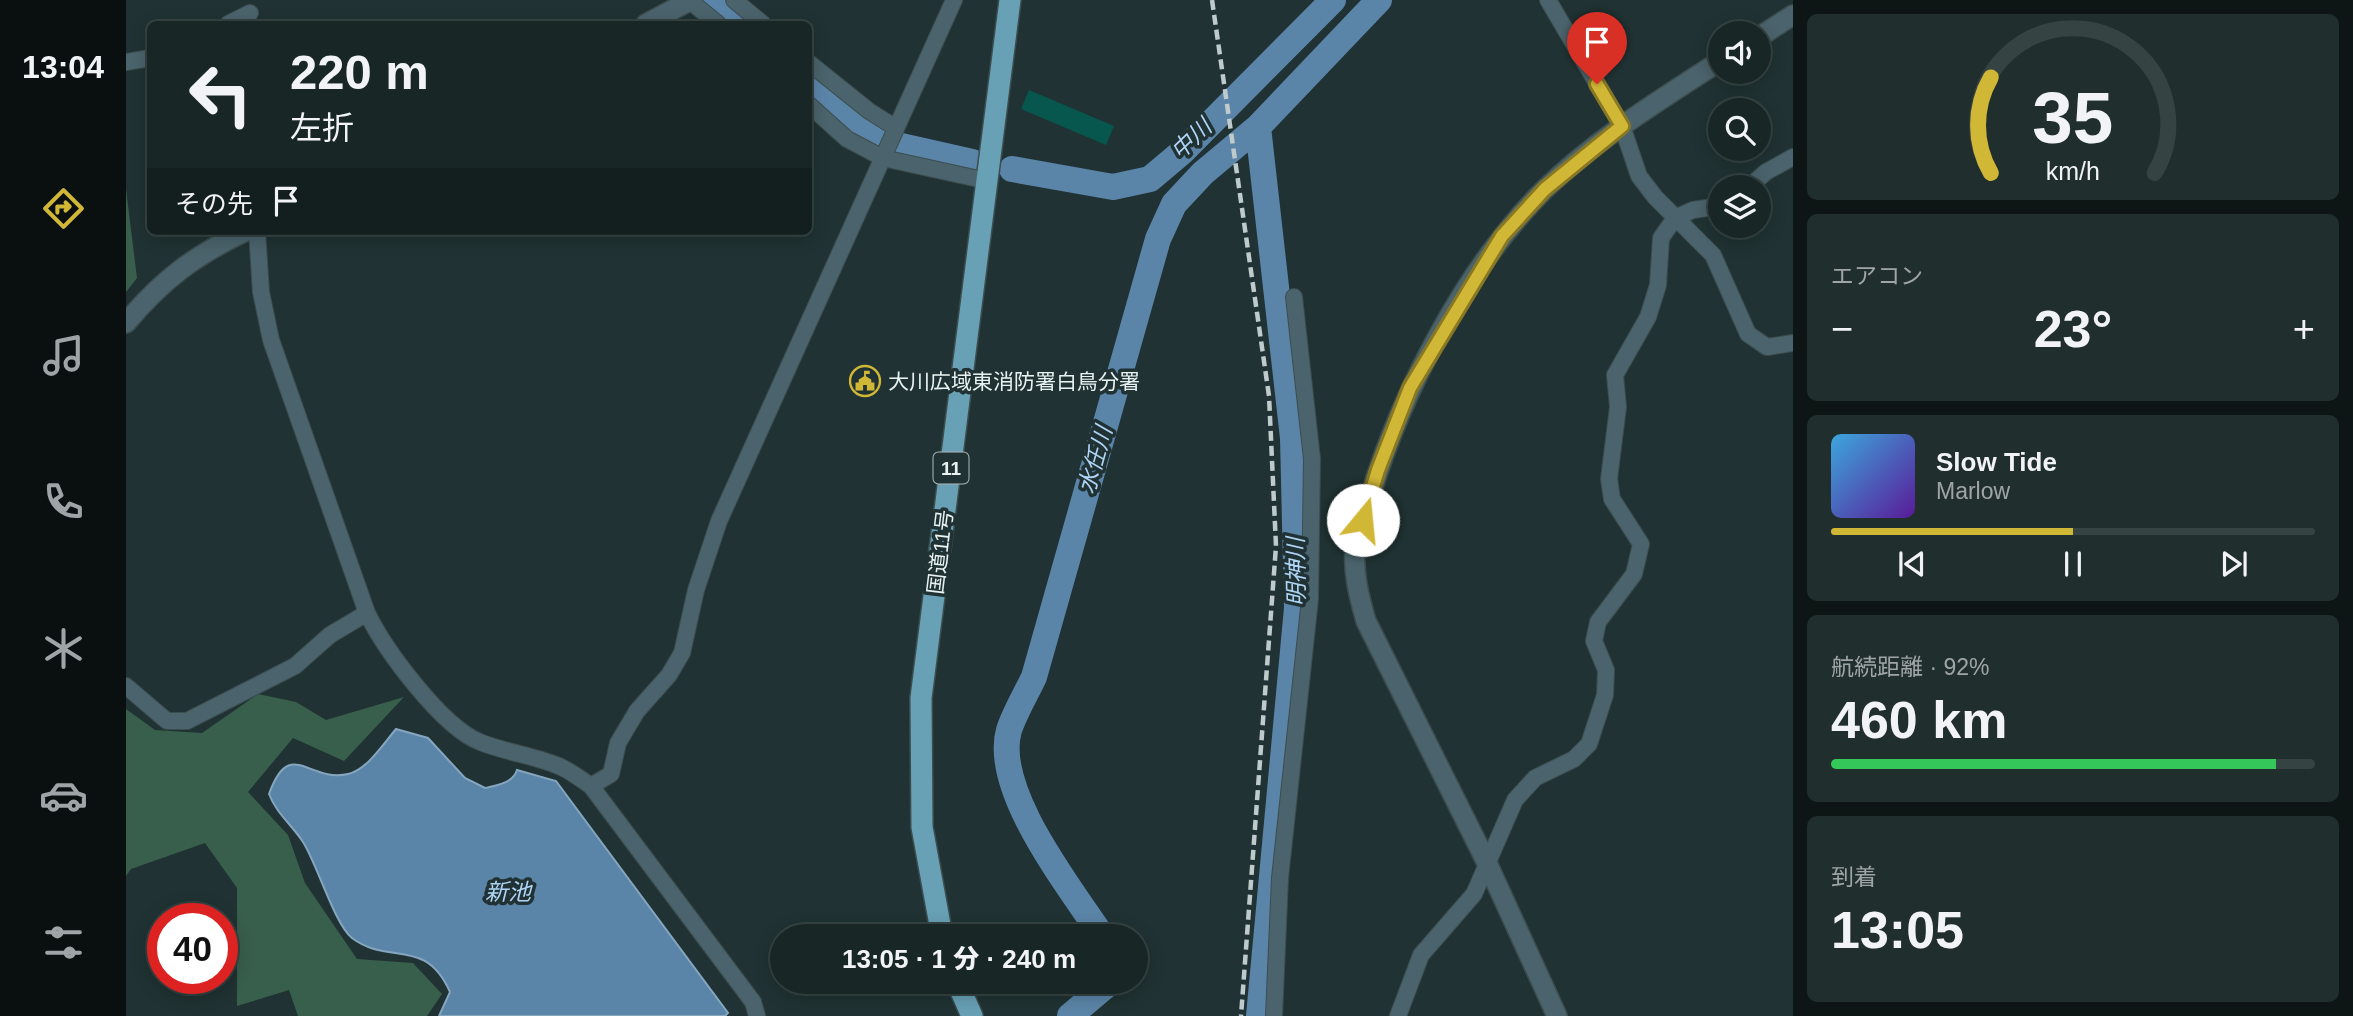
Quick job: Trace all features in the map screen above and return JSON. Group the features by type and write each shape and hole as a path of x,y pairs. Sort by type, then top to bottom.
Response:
{"highway":[{"name":"国道11号","path":"940,924 922,827 921,698 1010,0"},
{"path":"962,994 972,1016"}],"street":[{"path":"652,21 690,0 714,21"},
{"path":"734,0 758,21"},
{"path":"591,786 611,774 618,743 638,712 669,675 682,653 696,590 719,521 954,0"},
{"path":"1548,0 1622,126 1639,176 1713,256 1748,334 1767,347 1793,344"},
{"path":"233,21 249,12"},
{"path":"1771,29 1793,15"},
{"path":"126,62 147,58"},
{"path":"812,65 869,111 896,128"},
{"path":"1557,1016 1488,865 1366,621 1355,583 1355,545 1378,470 1410,388 1502,236 1545,189 1622,126 1708,69"},
{"path":"812,108 848,139 884,156 988,181"},
{"path":"1763,175 1793,157"},
{"path":"1398,1016 1421,954 1474,894 1515,800 1535,778 1574,759 1589,744 1605,695 1606,670 1594,641 1598,622 1634,574 1641,544 1612,499 1609,479 1618,407 1615,375 1648,317 1658,285 1661,238 1675,218 1693,210 1708,208"},
{"path":"126,323 151,293 188,262 239,235"},
{"path":"257,235 261,292 271,340 367,613 383,645 403,672 478,741 563,768 591,786 753,1002 757,1016"},
{"path":"1274,1016 1280,878 1310,599 1312,459 1294,298"},
{"path":"126,686 167,721 187,721 295,666 330,635 367,613"}],"green space":[{"path":"126,189 137,278 126,292"},
{"path":"258,694 296,702 326,720 404,697 344,761 293,738 248,792 288,835 305,883 357,959 413,963 442,994 427,1016 298,1016 289,990 237,1006 237,888 205,843 131,869 126,876 126,709 155,730 202,733"}],"water":[{"name":"新池","path":"396,729 428,738 465,778 485,788 508,781 517,770 556,781 728,1013 725,1016 439,1016 450,992 440,975 418,958 379,950 352,938 339,921 303,842 269,794 277,777 285,768 293,765 334,775 355,771 375,755"}],"building":[{"path":"1029,90 1114,126 1106,145 1021,109"}],"waterway":[{"name":"中川","path":"710,0 737,21"},
{"name":"中川","path":"1012,169 1113,187 1150,179 1182,152 1333,0"},
{"name":"水任川","path":"1094,924 1054,865 1023,809 1012,781 1007,754 1009,730 1034,677 1158,239 1174,204 1203,173 1258,127 1379,0"},
{"name":"中川","path":"812,83 863,130 901,146 972,162"},
{"name":"明神川","path":"1258,127 1293,438 1297,608 1259,1016"},
{"name":"水任川","path":"1070,1016 1096,994"}],"railway":[{"path":"1212,0 1269,396 1276,546 1241,1016"}],"place":[{"name":"大川広域東消防署白鳥分署","path":"865,381"}],"route":[{"path":"1363,520 1378,470 1410,388 1502,236 1545,189 1622,126 1597,84"}]}
